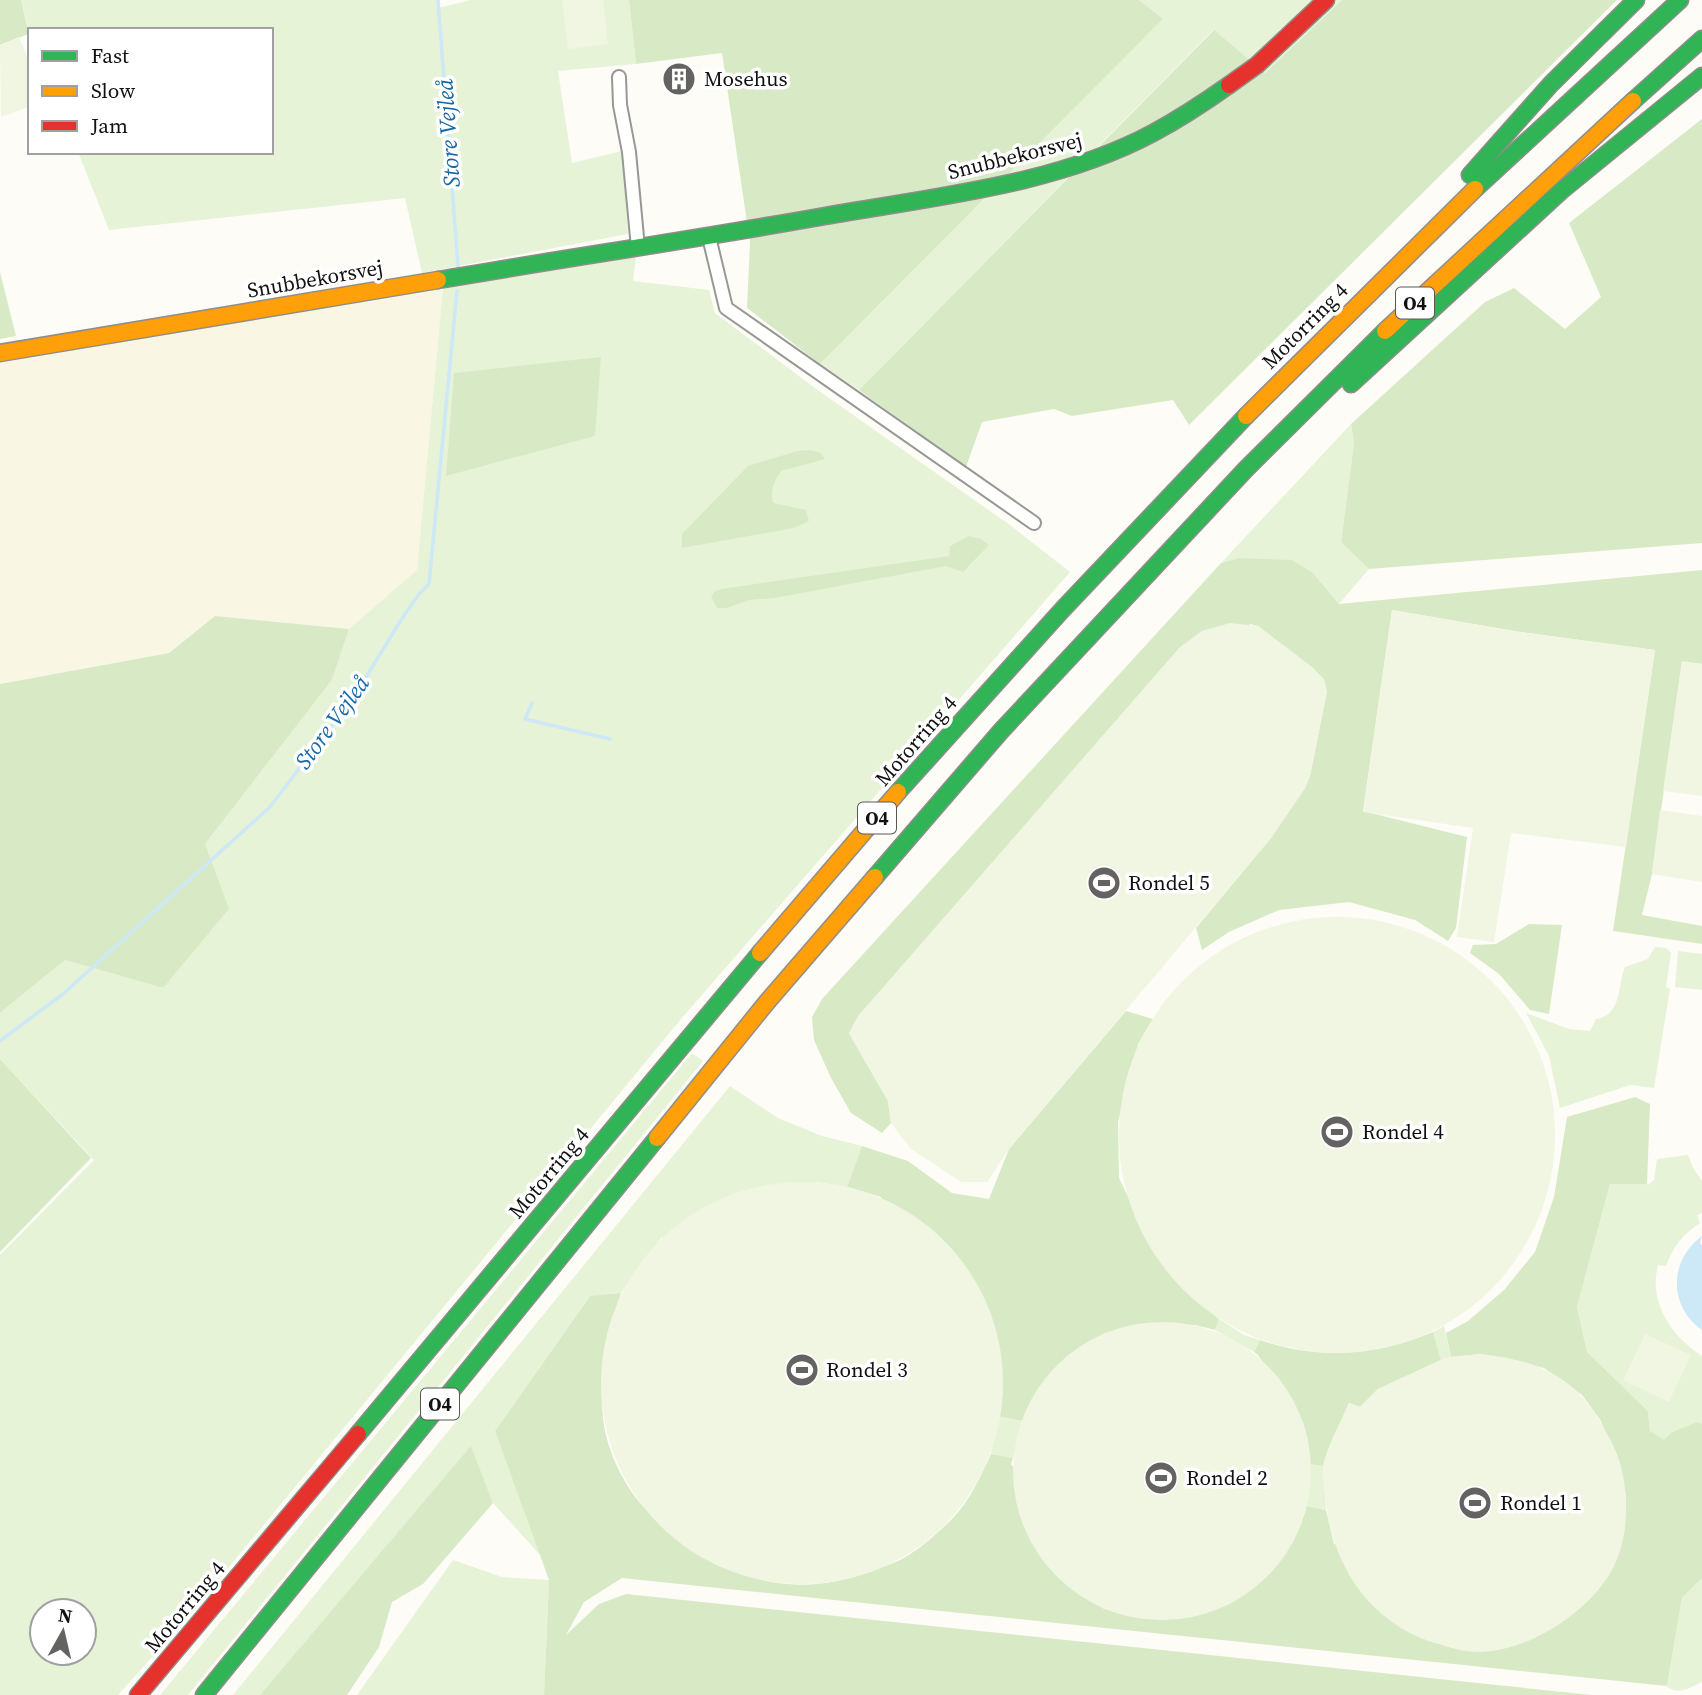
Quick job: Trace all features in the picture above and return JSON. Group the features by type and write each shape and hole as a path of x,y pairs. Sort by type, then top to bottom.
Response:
{"main road":[{"name":"Snubbekorsvej","path":"0,353 709,237 1039,176 1097,157 1151,134 1202,104 1257,65 1326,0"},
{"name":"O4","path":"1335,324 1551,84 1636,0"},
{"name":"Motorring 4","path":"138,1695 849,849 978,703 1139,527 1335,324 1522,144 1680,0"},
{"name":"O4","path":"204,1695 767,1002 993,741 1245,469 1345,368 1702,39"},
{"name":"O4","path":"1142,579 1242,492 1354,381 1561,191 1702,76"}],"street":[{"path":"619,77 638,248"},
{"path":"709,237 726,308 1034,523"}],"shaded area":[{"path":"443,288 417,571 349,629 215,616 169,653 0,684 0,361"}],"green space":[{"path":"0,0 21,0 28,34 0,45"},
{"path":"21,0 437,0 438,8 471,0 629,0 636,64 558,71 572,163 622,151 628,234 422,273 405,198 109,230 79,154 273,154 273,28 28,28"},
{"path":"562,0 603,0 608,44 568,49"},
{"path":"629,0 1139,0 1163,19 820,364 747,308 750,243 722,53 636,64"},
{"path":"1139,0 1342,0 1265,73 1213,30 859,390 820,364 1162,20"},
{"path":"1342,0 1617,0 1189,425 1173,400 1072,416 1054,409 982,422 966,467 859,390 1214,30 1265,73"},
{"path":"19,37 28,60 28,107 1,117 0,45"},
{"path":"1702,119 1702,543 1369,569 1341,542 1354,443 1351,424 1485,302 1514,288 1565,329 1601,297 1569,223"},
{"path":"636,257 633,281 709,290 715,313 819,391 1010,525 1070,572 681,1019 187,1618 118,1695 0,1695 0,1255 94,1160 0,1059 0,1013 65,960 163,988 205,844 332,680 349,629 417,570 443,288"},
{"path":"0,272 16,336 0,339"},
{"path":"601,357 595,436 446,476 454,373"},
{"path":"1351,424 1354,443 1341,541 1369,569 1339,604 1313,573 1239,558 1221,563"},
{"path":"797,451 821,453 825,459 781,471 772,494 773,503 806,510 809,521 794,528 682,548 682,534 748,466"},
{"path":"969,536 981,539 989,545 963,572 946,566 775,598 749,600 727,608 717,608 711,597 721,589 949,556 950,546"},
{"path":"1239,558 1292,560 1313,573 1339,604 1702,570 1702,664 1682,662 1652,874 1642,915 1702,926 1702,944 1613,931 1655,650 1520,632 1392,610 1363,811 1467,837 1456,928 1448,941 1415,920 1349,902 1279,910 1229,932 1202,950 1196,928 1271,838 1305,788 1310,776 1327,691 1313,668 1258,626 1250,624 849,1033 888,1101 891,1123 882,1133 851,1113 814,1040 812,1017 822,999 1221,563"},
{"path":"1392,610 1520,632 1655,650 1626,847 1511,833 1494,942 1457,937 1473,828 1363,812"},
{"path":"215,616 349,629 332,680 205,844 229,909 163,988 65,960 0,1013 0,684 169,653"},
{"name":"Rondel 5","path":"1230,623 1258,626 1324,679 1327,691 1310,776 1305,788 1271,838 1009,1149 987,1182 961,1182 910,1148 891,1123 888,1101 849,1033 858,1016 1180,647 1202,631"},
{"path":"1682,661 1702,664 1702,796 1663,791"},
{"path":"1660,810 1702,816 1702,882 1652,874"},
{"name":"Rondel 4","path":"1337,917 1380,921 1421,933 1458,954 1491,981 1518,1014 1539,1051 1551,1092 1555,1135 1551,1178 1539,1219 1518,1256 1491,1289 1458,1316 1421,1337 1380,1349 1337,1353 1294,1349 1253,1337 1216,1316 1183,1289 1156,1256 1135,1219 1123,1178 1119,1135 1123,1092 1135,1051 1156,1014 1183,981 1216,954 1253,933 1294,921"},
{"path":"1529,924 1562,925 1549,1014 1530,1010 1499,974 1470,953 1473,945 1496,944"},
{"path":"1655,947 1666,948 1671,953 1666,987 1670,989 1654,1088 1630,1085 1560,1108 1549,1056 1526,1013 1569,1029 1590,1031 1596,1019 1610,1012 1614,1006 1625,967 1648,959"},
{"path":"1678,951 1702,954 1702,990 1675,987"},
{"path":"1126,1011 1153,1019 1138,1044 1118,1122 1119,1178 1156,1255 1185,1289 1219,1319 1215,1330 1195,1325 1105,1333 1071,1354 1046,1382 1023,1421 997,1416 1003,1394 881,1197 847,1187 862,1146 908,1161 952,1193 989,1199 1009,1149"},
{"path":"692,1053 703,1061 188,1695 160,1695"},
{"path":"0,1059 91,1158 0,1252"},
{"path":"730,1086 778,1118 822,1136 862,1146 847,1187 817,1182 661,1238 621,1293 589,1297 495,1431 542,1557 493,1503 471,1447 260,1695 233,1695"},
{"path":"1635,1097 1650,1104 1647,1184 1610,1184 1577,1307 1587,1352 1648,1411 1650,1431 1664,1440 1672,1432 1697,1422 1702,1424 1702,1578 1682,1598 1667,1686 622,1578 584,1602 566,1635 599,1604 626,1594 1592,1695 544,1695 549,1580 495,1431 590,1296 621,1293 605,1354 602,1402 608,1441 627,1486 647,1511 692,1547 741,1574 766,1581 818,1584 846,1579 904,1558 930,1540 965,1504 991,1454 1013,1458 1011,1464 1102,1608 1129,1616 1164,1620 1305,1513 1306,1506 1326,1510 1334,1544 1613,1568 1624,1535 1626,1496 1601,1421 1582,1395 1544,1368 1481,1354 1451,1357 1446,1333 1468,1321 1504,1290 1535,1252 1554,1197 1567,1117"},
{"path":"1688,1155 1702,1181 1702,1213 1697,1215 1700,1223 1679,1242 1666,1266 1658,1265 1656,1292 1672,1329 1702,1356 1702,1424 1697,1422 1672,1432 1664,1441 1650,1431 1648,1411 1587,1352 1577,1307 1610,1184 1648,1185 1654,1180 1657,1159"},
{"name":"Rondel 3","path":"802,1182 841,1186 879,1197 914,1216 944,1241 969,1271 988,1306 999,1344 1003,1383 999,1422 988,1460 969,1495 944,1525 914,1550 879,1569 841,1580 802,1584 763,1580 725,1569 690,1550 660,1525 635,1495 616,1460 605,1422 601,1383 605,1344 616,1306 635,1271 660,1241 690,1216 725,1197 763,1186"},
{"path":"1219,1319 1244,1335 1260,1340 1254,1352 1215,1330"},
{"name":"Rondel 2","path":"1162,1322 1191,1325 1219,1334 1245,1347 1267,1366 1286,1388 1299,1414 1308,1442 1311,1471 1308,1500 1299,1528 1286,1554 1267,1576 1245,1595 1219,1608 1191,1617 1162,1620 1133,1617 1105,1608 1079,1595 1057,1576 1038,1554 1025,1528 1016,1500 1013,1471 1016,1442 1025,1414 1038,1388 1057,1366 1079,1347 1105,1334 1133,1325"},
{"path":"1444,1326 1451,1357 1441,1360 1433,1332"},
{"path":"1433,1332 1441,1360 1378,1389 1360,1407 1349,1403 1323,1466 1310,1464 1303,1422 1254,1352 1260,1340 1304,1351 1347,1352 1391,1346"},
{"path":"1645,1334 1691,1355 1669,1402 1623,1380"},
{"name":"Rondel 1","path":"1481,1354 1526,1363 1545,1370 1576,1391 1589,1405 1613,1445 1623,1474 1626,1506 1619,1554 1603,1584 1589,1600 1573,1614 1537,1637 1517,1645 1478,1652 1456,1649 1417,1636 1394,1624 1375,1608 1345,1568 1335,1545 1323,1470 1330,1444 1349,1403 1360,1407 1378,1389 1441,1360"},
{"path":"997,1416 1023,1421 1013,1458 991,1454"},
{"path":"471,1446 493,1503 423,1584 392,1602 379,1647 347,1695 260,1695"},
{"path":"1310,1464 1323,1466 1326,1510 1306,1506"},
{"path":"453,1560 502,1577 549,1580 544,1695 357,1695"},
{"path":"1702,1578 1702,1682 1684,1690 1672,1689 1667,1687 1682,1598"}],"water":[{"path":"1702,1236 1702,1330 1683,1309 1677,1283 1683,1257"}],"waterway":[{"name":"Store Vejleå","path":"438,0 458,266"},
{"name":"Store Vejleå","path":"0,1041 63,994 270,807 355,695 401,620 429,584 457,291"},
{"path":"532,703 525,719 610,739"}],"traffic: fast":[{"path":"1470,175 1551,84 1636,0"},
{"path":"1475,189 1680,0"},
{"path":"1633,101 1702,39"},
{"path":"1351,384 1561,191 1702,76"},
{"path":"438,280 951,195 1035,177 1115,151 1153,133 1229,85"},
{"path":"875,877 1001,731 1246,469 1385,331"},
{"path":"898,792 1063,609 1246,416"},
{"path":"358,1434 760,953"},
{"path":"204,1695 657,1138"}],"traffic: slow":[{"path":"1385,331 1633,101"},
{"path":"1246,416 1475,189"},
{"path":"0,353 438,280"},
{"path":"760,953 898,792"},
{"path":"657,1138 767,1002 875,877"}],"traffic: jam":[{"path":"1229,85 1257,65 1326,0"},
{"path":"138,1695 358,1434"}],"place":[{"name":"Mosehus","path":"679,79"},
{"name":"Rondel 5","path":"1104,883"},
{"name":"Rondel 4","path":"1337,1132"},
{"name":"Rondel 3","path":"802,1370"},
{"name":"Rondel 2","path":"1161,1478"},
{"name":"Rondel 1","path":"1475,1503"}]}
